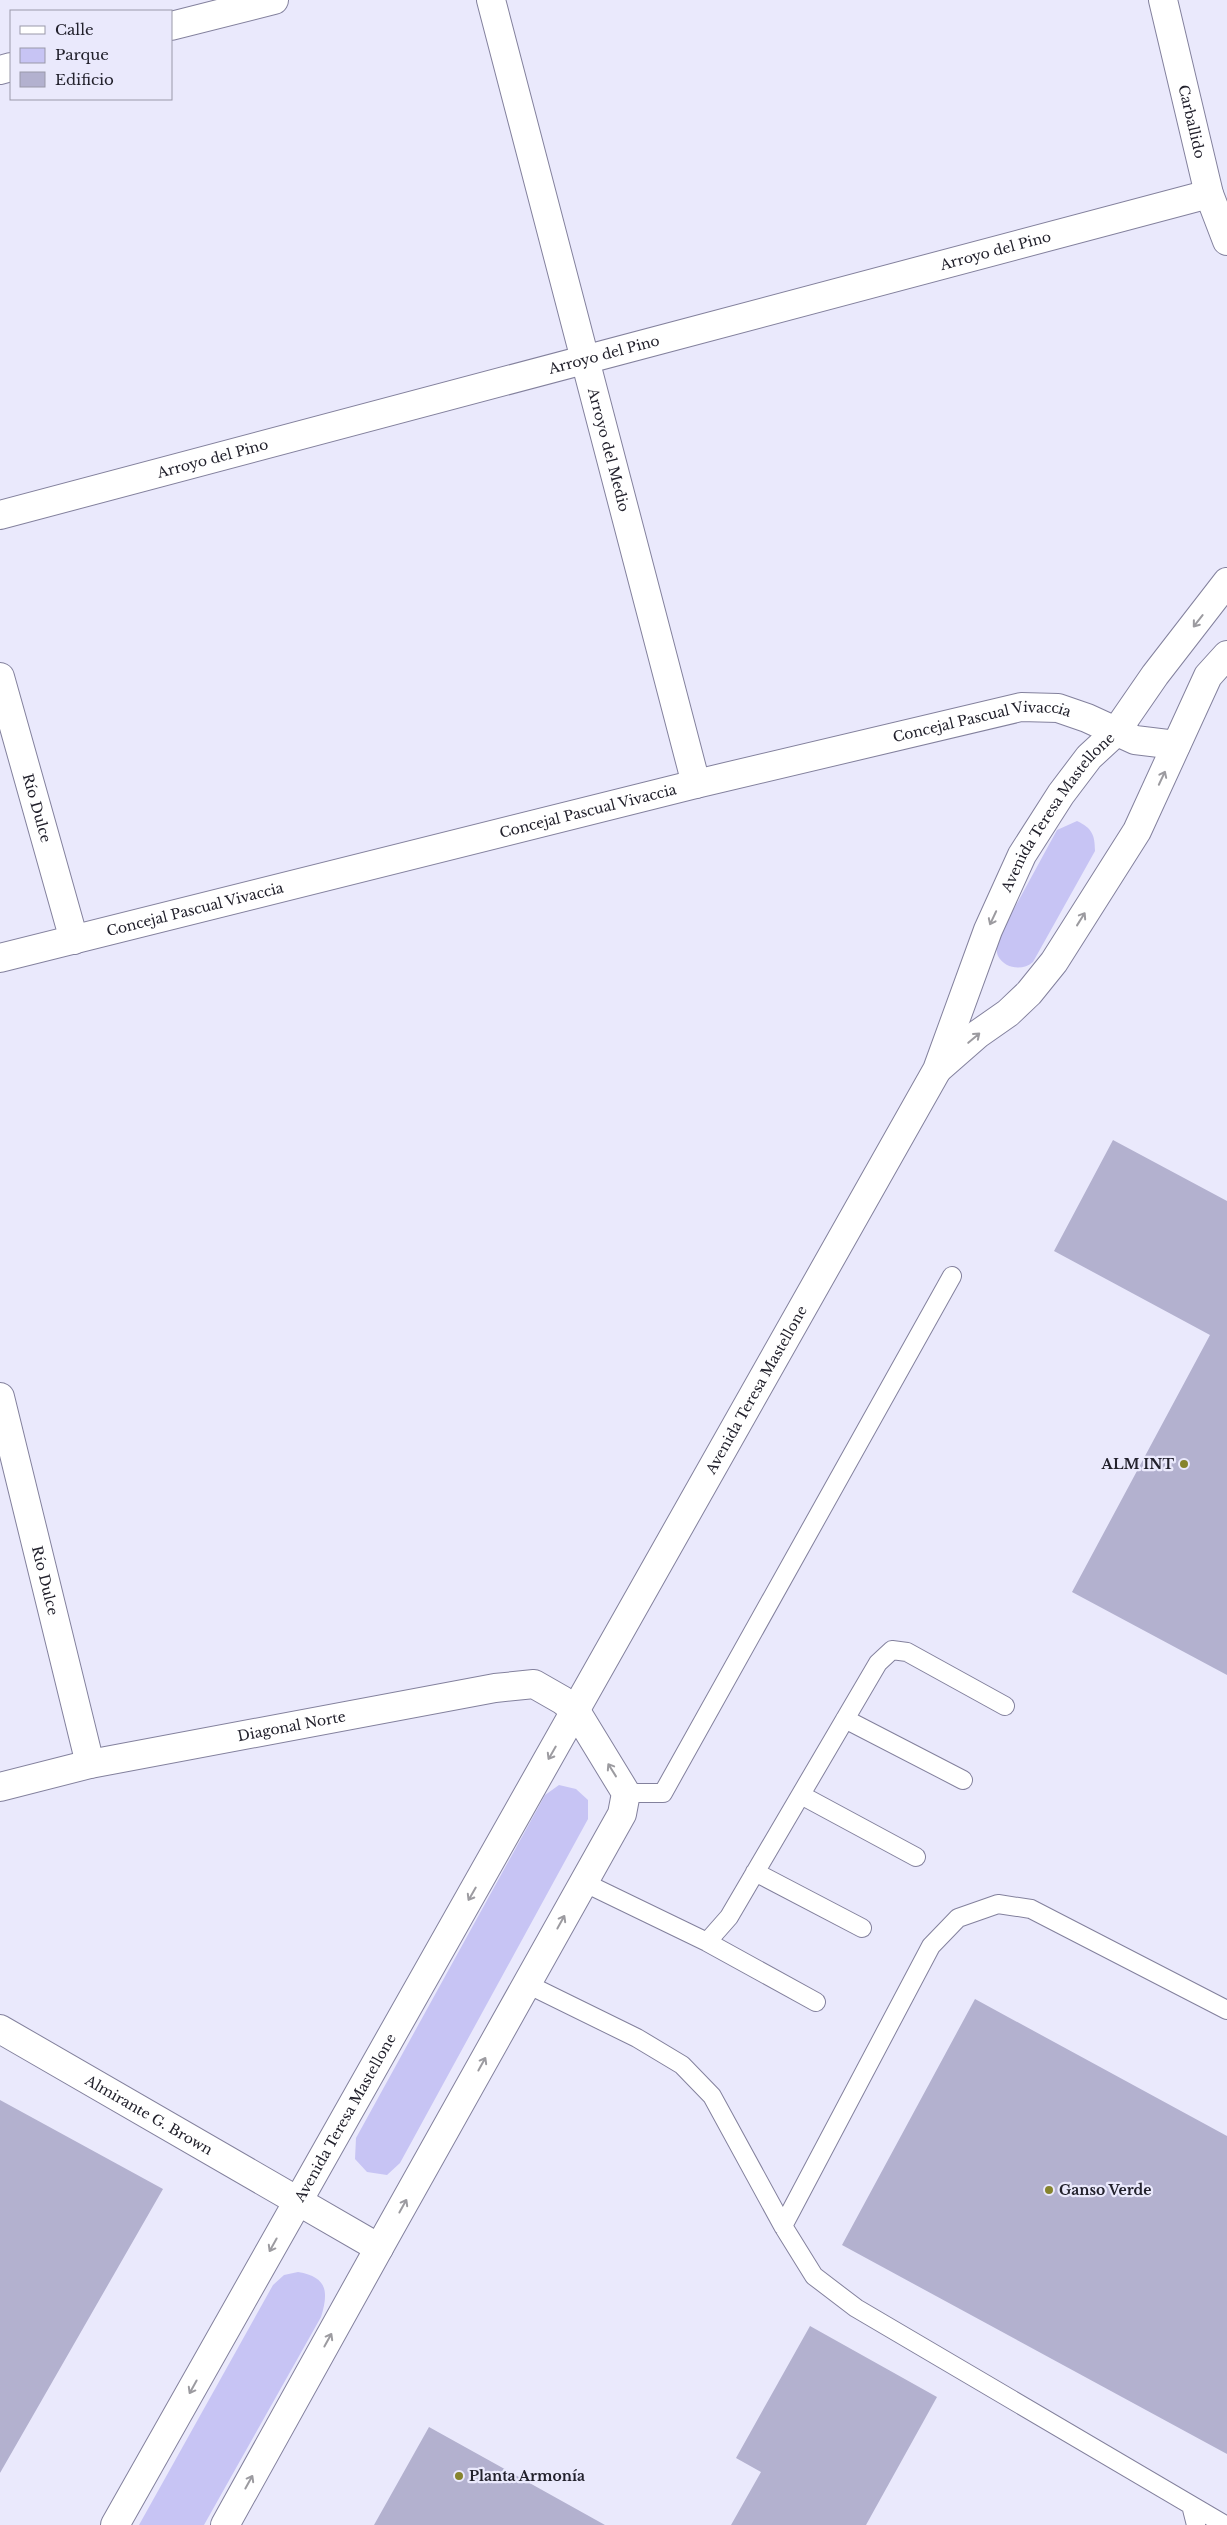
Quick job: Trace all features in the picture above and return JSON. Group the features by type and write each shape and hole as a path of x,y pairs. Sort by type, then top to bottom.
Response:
{"street":[{"path":"172,26 274,0"},
{"name":"Arroyo del Medio","path":"491,0 587,359 696,784"},
{"name":"Carballido","path":"1163,0 1209,194 1227,241"},
{"name":"Arroyo del Pino","path":"0,515 1209,194"},
{"name":"Avenida Teresa Mastellone","path":"115,2525 937,1070 963,991 1022,855 1061,794 1089,757 1115,733 1155,675 1227,582"},
{"name":"Avenida Teresa Mastellone","path":"937,1070 978,1034 1008,1013 1030,993 1054,962 1137,831 1208,676 1227,655"},
{"name":"Río Dulce","path":"0,677 74,940"},
{"name":"Concejal Pascual Vivaccia","path":"0,958 696,784 1021,707 1058,708 1087,718 1115,733 1135,740 1176,746"},
{"name":"Río Dulce","path":"0,1396 90,1764"},
{"name":"Diagonal Norte","path":"0,1787 90,1764 494,1688 534,1684 576,1711"},
{"path":"225,2525 622,1814 626,1793 576,1711"},
{"name":"Almirante G. Brown","path":"0,2029 297,2203 380,2248"}],"lane":[{"path":"626,1793 663,1793 952,1276"},
{"path":"707,1942 729,1917 878,1663 892,1650 907,1652 1005,1706"},
{"path":"845,1719 963,1780"},
{"path":"800,1795 916,1858"},
{"path":"755,1872 862,1928"},
{"path":"583,1882 707,1942 816,2002"},
{"path":"783,2226 931,1946 958,1918 998,1904 1031,1909 1227,2010"},
{"path":"527,1984 637,2038 682,2065 712,2096 783,2226 814,2276 856,2308 1225,2525"},
{"path":"1191,2505 1196,2525"}],"green space":[{"path":"1077,821 1086,826 1092,833 1095,851 1033,962 1024,967 1014,967 1005,964 998,956 997,940 1057,830"},
{"path":"559,1785 576,1789 588,1800 588,1819 400,2163 387,2175 367,2172 355,2159 356,2138 545,1795"},
{"path":"298,2272 315,2277 323,2287 325,2300 321,2317 204,2525 139,2525 273,2285 284,2275"}],"building":[{"name":"ALM INT","path":"1113,1140 1227,1201 1227,1675 1072,1592 1210,1335 1054,1251"},
{"name":"Ganso Verde","path":"975,1999 1227,2136 1227,2454 842,2245"},
{"path":"0,2100 163,2189 0,2473"},
{"path":"810,2326 937,2397 866,2525 731,2525 761,2472 736,2458"},
{"name":"Planta Armonía","path":"429,2427 605,2525 374,2525"}],"place":[{"name":"ALM INT","path":"1184,1464"},
{"name":"Ganso Verde","path":"1049,2190"},
{"name":"Planta Armonía","path":"459,2476"}]}
